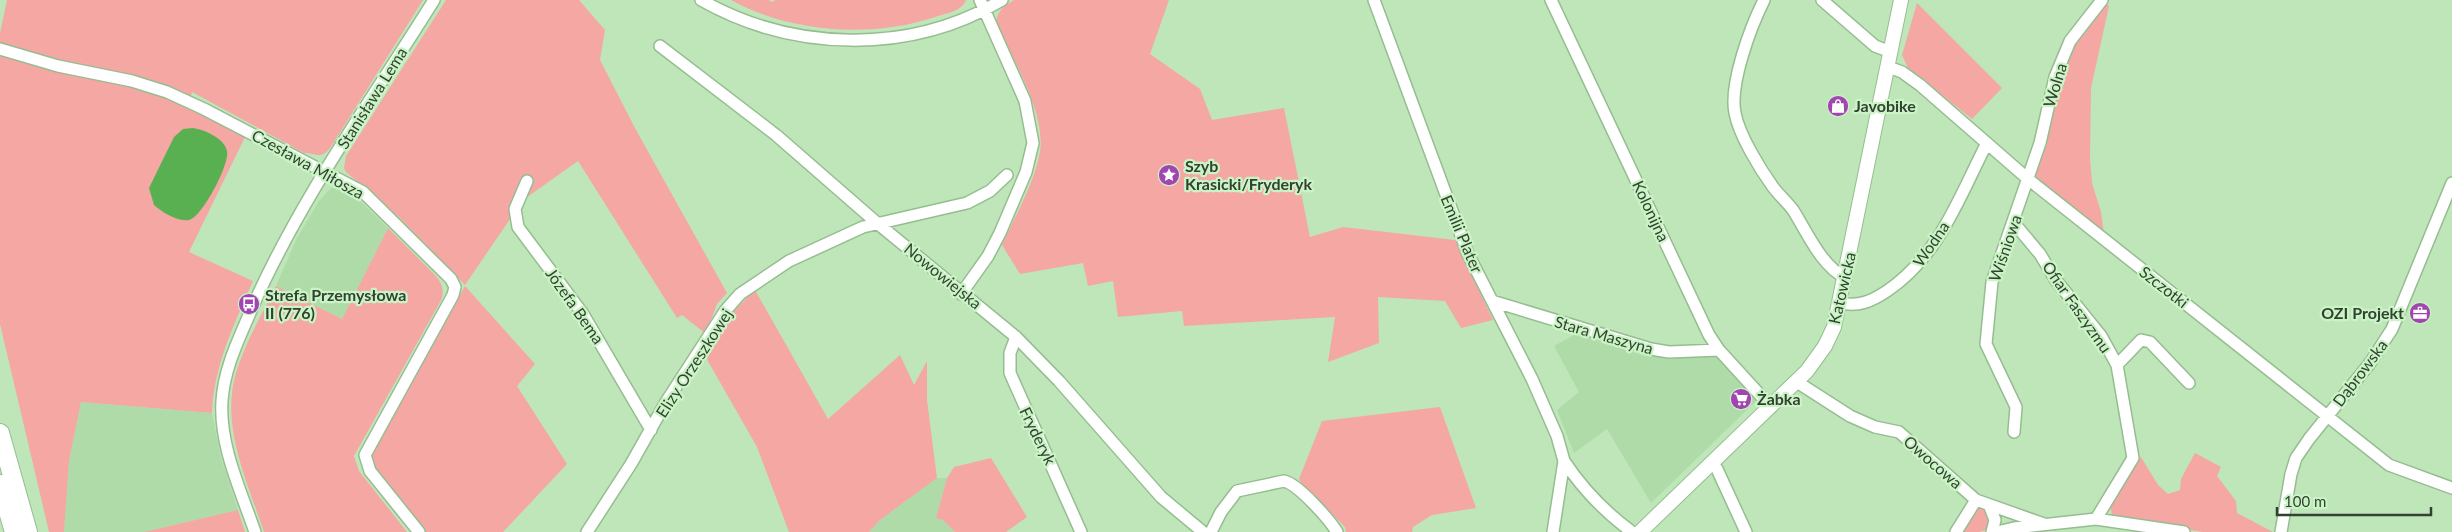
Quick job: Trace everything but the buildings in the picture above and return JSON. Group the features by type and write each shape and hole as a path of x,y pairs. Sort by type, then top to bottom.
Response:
{"main road":[{"path":"0,433 28,532"},
{"path":"0,484 14,532"}],"street":[{"name":"Stanisława Lema","path":"255,532 224,435 222,402 225,376 231,355 274,259 326,171 434,0"},
{"path":"701,0 736,17 777,31 804,37 847,40 875,40 917,33 956,22 982,5 1002,0"},
{"name":"Emilii Plater","path":"1374,0 1461,238 1532,379 1557,436 1564,461 1576,478 1600,504 1632,532"},
{"name":"Kolonijna","path":"1551,0 1709,335 1719,350 1772,407"},
{"path":"1764,0 1747,39 1740,65 1735,112 1751,149 1773,187 1791,208 1822,256 1838,274 1846,278"},
{"path":"1822,0 1875,46 1891,52"},
{"name":"Katowicka","path":"1640,532 1797,382 1825,346 1834,327 1841,303 1901,0"},
{"name":"Wolna","path":"2028,179 2040,143 2055,77 2070,41 2102,0"},
{"path":"962,294 988,256 1000,233 1026,172 1033,142 1025,101 982,5"},
{"name":"Nowowiejska","path":"660,46 776,135 877,223 1016,337 1059,381 1161,497 1202,532"},
{"name":"Czesława Miłosza","path":"0,49 58,66 109,75 167,92 326,171 355,187 377,204 443,270 455,287 454,295 364,455 370,471 419,532"},
{"name":"Szczotki","path":"1888,67 1902,72 1914,80 2028,179 2389,465 2452,488"},
{"name":"Wodna","path":"1841,303 1857,305 1868,302 1902,280 1919,265 1941,234 1987,142"},
{"name":"Elizy Orzeszkowej","path":"587,532 651,430 666,402 725,311 740,294 789,261 863,227 967,203 990,191 1007,175"},
{"name":"Wiśniowa","path":"2014,432 2016,407 1986,344 1992,282 2028,179"},
{"name":"Józefa Bema","path":"526,181 515,208 518,227 583,314 651,430"},
{"name":"Dąbrowska","path":"2281,532 2286,497 2296,458 2370,363 2392,329 2452,183"},
{"name":"Ofiar Faszyzmu","path":"2014,223 2040,254 2055,279 2101,336 2118,365 2134,458 2096,519"},
{"name":"Stara Maszyna","path":"1492,301 1651,349 1669,352 1719,350"},
{"name":"Fryderyk","path":"1016,337 1010,353 1010,373 1081,532"},
{"path":"2118,365 2141,340 2150,342 2189,383"},
{"name":"Owocowa","path":"1797,382 1850,416 1875,427 1898,432 1976,500 2044,524"},
{"name":"Emilii Plater","path":"1553,532 1564,461"},
{"path":"1712,464 1718,470 1746,532"},
{"path":"1211,532 1237,491 1284,481 1289,482 1297,489 1322,514 1336,532"},
{"path":"1956,532 1976,500"},
{"path":"1990,506 1996,520 1992,532"},
{"path":"1997,532 2044,524 2096,519 2184,532"}],"shaded area":[{"path":"7,0 423,0 332,145 322,155 304,153 192,92 188,108 245,137 189,252 253,281 232,329 221,362 212,413 81,402 69,461 64,532 49,532 0,324 0,33"},
{"path":"446,0 579,0 605,30 600,60 636,130 727,293 717,304 706,334 682,315 677,318 578,161 523,200 465,285 400,218 346,172 344,168 346,156"},
{"path":"731,0 769,0 771,2 776,0 966,0 961,7 954,11 913,23 887,28 860,30 806,26 780,20"},
{"path":"1014,0 1169,0 1150,54 1200,89 1212,120 1284,108 1310,237 1343,227 1455,240 1493,320 1461,328 1445,301 1378,297 1379,343 1328,362 1335,317 1184,326 1182,311 1118,317 1113,281 1088,286 1083,263 1020,274 1002,245 1024,200 1033,176 1040,152 1040,136 1033,103 996,22 998,14 1002,9"},
{"path":"2103,2 2109,6 2091,88 2090,159 2092,183 2101,212 2104,234 2033,174 2058,78 2074,41"},
{"path":"1917,3 2002,88 1972,119 1908,68 1902,55"},
{"path":"193,128 208,133 222,142 227,151 227,158 220,178 208,200 194,217 184,220 170,216 154,205 149,188 174,137 183,129"},
{"path":"331,188 342,189 359,200 388,228 342,319 276,286 297,238 319,201"},
{"path":"388,228 435,275 443,291 440,302 354,456 359,471 407,532 264,532 238,454 231,413 236,373 244,351 276,286 342,319"},
{"path":"465,286 535,364 517,386 567,464 503,532 426,532 376,469 373,464 372,453"},
{"path":"755,290 828,419 900,355 914,385 927,361 927,400 937,478 880,520 869,532 789,532 757,447 705,356 725,320"},
{"path":"1576,334 1646,356 1689,358 1719,355 1758,399 1651,503 1607,429 1574,453 1557,410 1579,392 1554,346"},
{"path":"81,402 212,413 221,458 238,510 144,532 64,532 69,461"},
{"path":"1440,407 1476,508 1432,515 1413,527 1412,532 1346,532 1345,527 1301,483 1299,479 1322,421"},
{"path":"2195,453 2221,467 2217,476 2236,501 2237,513 2273,532 2203,532 2117,518 2112,514 2110,506 2131,466 2141,457 2158,485 2168,494 2180,490 2181,479"},
{"path":"991,458 1027,517 1006,532 955,532 943,520 936,518 947,478 954,467"},
{"path":"937,478 947,478 936,518 943,520 955,532 869,532 880,520"},
{"path":"1977,506 1983,507 1991,517 1989,529 1979,532 1961,532"},
{"path":"238,510 245,532 144,532"}],"place":[{"name":"Javobike","path":"1838,106"},
{"name":"Szyb Krasicki/Fryderyk","path":"1169,175"},
{"name":"Strefa Przemysłowa II (776)","path":"249,304"},
{"name":"OZI Projekt","path":"2420,313"},
{"name":"Żabka","path":"1741,399"}]}
